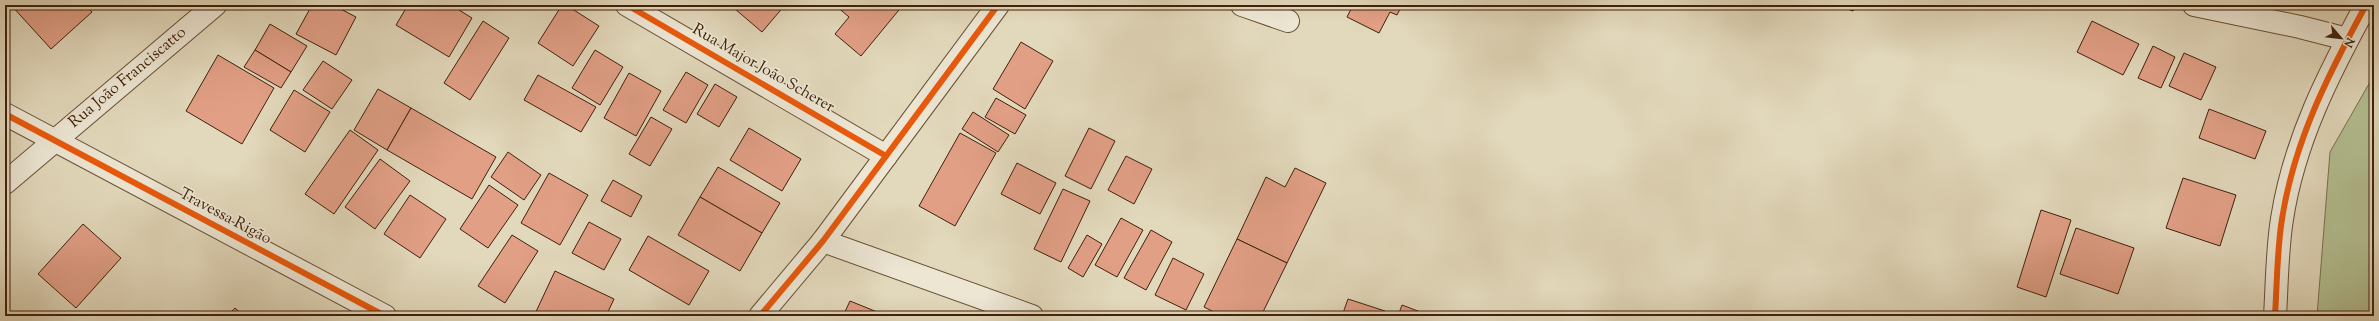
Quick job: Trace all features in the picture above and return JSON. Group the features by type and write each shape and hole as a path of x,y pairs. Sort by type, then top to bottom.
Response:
{"street":[{"name":"Rua João Franciscatto","path":"5,183 215,5"},
{"name":"Rua Major João Scherer","path":"627,5 886,156"},
{"path":"760,316 823,241 998,5"},
{"path":"1242,5 1288,21"},
{"path":"2194,5 2300,27 2347,39"},
{"path":"2275,316 2282,220 2293,169 2314,107 2347,39 2366,5"},
{"name":"Travessa Rigão","path":"5,114 53,142 385,316"},
{"path":"823,241 1032,316"}],"green space":[{"path":"2374,75 2374,316 2317,316 2330,152"}],"building":[{"path":"11,5 86,5 92,12 51,49"},
{"path":"312,5 333,5 356,17 336,55 296,34"},
{"path":"408,5 451,5 472,18 449,57 396,25"},
{"path":"562,5 566,5 599,26 573,66 538,43"},
{"path":"738,5 785,5 762,32 735,9"},
{"path":"835,5 903,5 861,56 835,34 849,17"},
{"path":"1353,5 1402,5 1397,15 1390,12 1379,33 1347,17"},
{"path":"1836,5 1855,5 1853,11"},
{"path":"483,21 509,38 470,100 444,83"},
{"path":"2092,21 2139,44 2123,75 2077,52"},
{"path":"270,24 307,46 291,72 255,50"},
{"path":"1021,42 1053,61 1025,109 993,89"},
{"path":"2153,46 2175,57 2161,88 2138,78"},
{"path":"255,50 291,72 281,88 244,67"},
{"path":"595,50 623,67 600,105 572,88"},
{"path":"2184,53 2216,67 2201,100 2169,86"},
{"path":"218,55 274,88 242,144 186,111"},
{"path":"323,61 352,80 332,109 303,90"},
{"path":"686,72 708,85 686,123 663,110"},
{"path":"629,73 661,91 636,136 604,118"},
{"path":"538,75 596,107 581,132 524,100"},
{"path":"715,84 737,97 719,127 697,114"},
{"path":"378,89 411,108 387,150 354,130"},
{"path":"294,90 330,112 305,152 270,130"},
{"path":"996,98 1026,115 1015,134 985,117"},
{"path":"411,108 496,157 472,199 387,150"},
{"path":"2209,109 2266,131 2255,159 2199,138"},
{"path":"973,112 1009,135 998,152 962,129"},
{"path":"651,117 672,129 650,166 629,154"},
{"path":"749,128 801,159 782,191 730,160"},
{"path":"1089,128 1115,141 1091,189 1065,176"},
{"path":"350,130 378,150 334,214 305,194"},
{"path":"960,133 996,153 955,226 919,206"},
{"path":"508,152 541,175 524,200 491,177"},
{"path":"1126,156 1152,169 1134,204 1108,190"},
{"path":"380,159 410,181 375,229 345,207"},
{"path":"1017,163 1056,183 1040,214 1001,194"},
{"path":"718,167 780,203 762,233 700,197"},
{"path":"1295,168 1326,183 1287,263 1237,239 1266,177 1285,187"},
{"path":"549,173 588,195 560,245 521,223"},
{"path":"2183,178 2236,195 2220,246 2166,228"},
{"path":"613,180 642,196 631,217 601,201"},
{"path":"489,185 518,205 488,248 460,229"},
{"path":"1063,189 1090,201 1061,262 1034,249"},
{"path":"410,195 446,219 420,258 384,234"},
{"path":"700,197 762,233 740,271 678,235"},
{"path":"2041,210 2071,220 2046,297 2017,287"},
{"path":"1121,218 1143,230 1117,277 1095,265"},
{"path":"589,222 621,239 604,270 572,253"},
{"path":"83,224 121,258 76,308 38,274"},
{"path":"2076,228 2134,248 2118,294 2060,274"},
{"path":"1151,230 1172,242 1146,290 1124,278"},
{"path":"512,235 538,251 505,303 478,286"},
{"path":"1087,235 1102,244 1083,277 1068,268"},
{"path":"648,236 709,271 689,305 629,270"},
{"path":"1237,239 1287,263 1261,316 1222,316 1204,307"},
{"path":"1173,258 1204,274 1186,310 1155,295"},
{"path":"555,271 614,299 606,316 534,316"},
{"path":"1348,299 1385,311 1383,316 1342,316"},
{"path":"850,301 887,316 843,316"},
{"path":"1402,305 1431,316 1398,316"},
{"path":"235,308 244,316 227,316"}],"cycle path":[{"path":"627,5 886,156"},
{"path":"760,316 823,241 998,5"},
{"path":"2275,316 2280,231 2295,162 2304,135 2326,82 2366,5"},
{"path":"5,114 385,316"}]}
